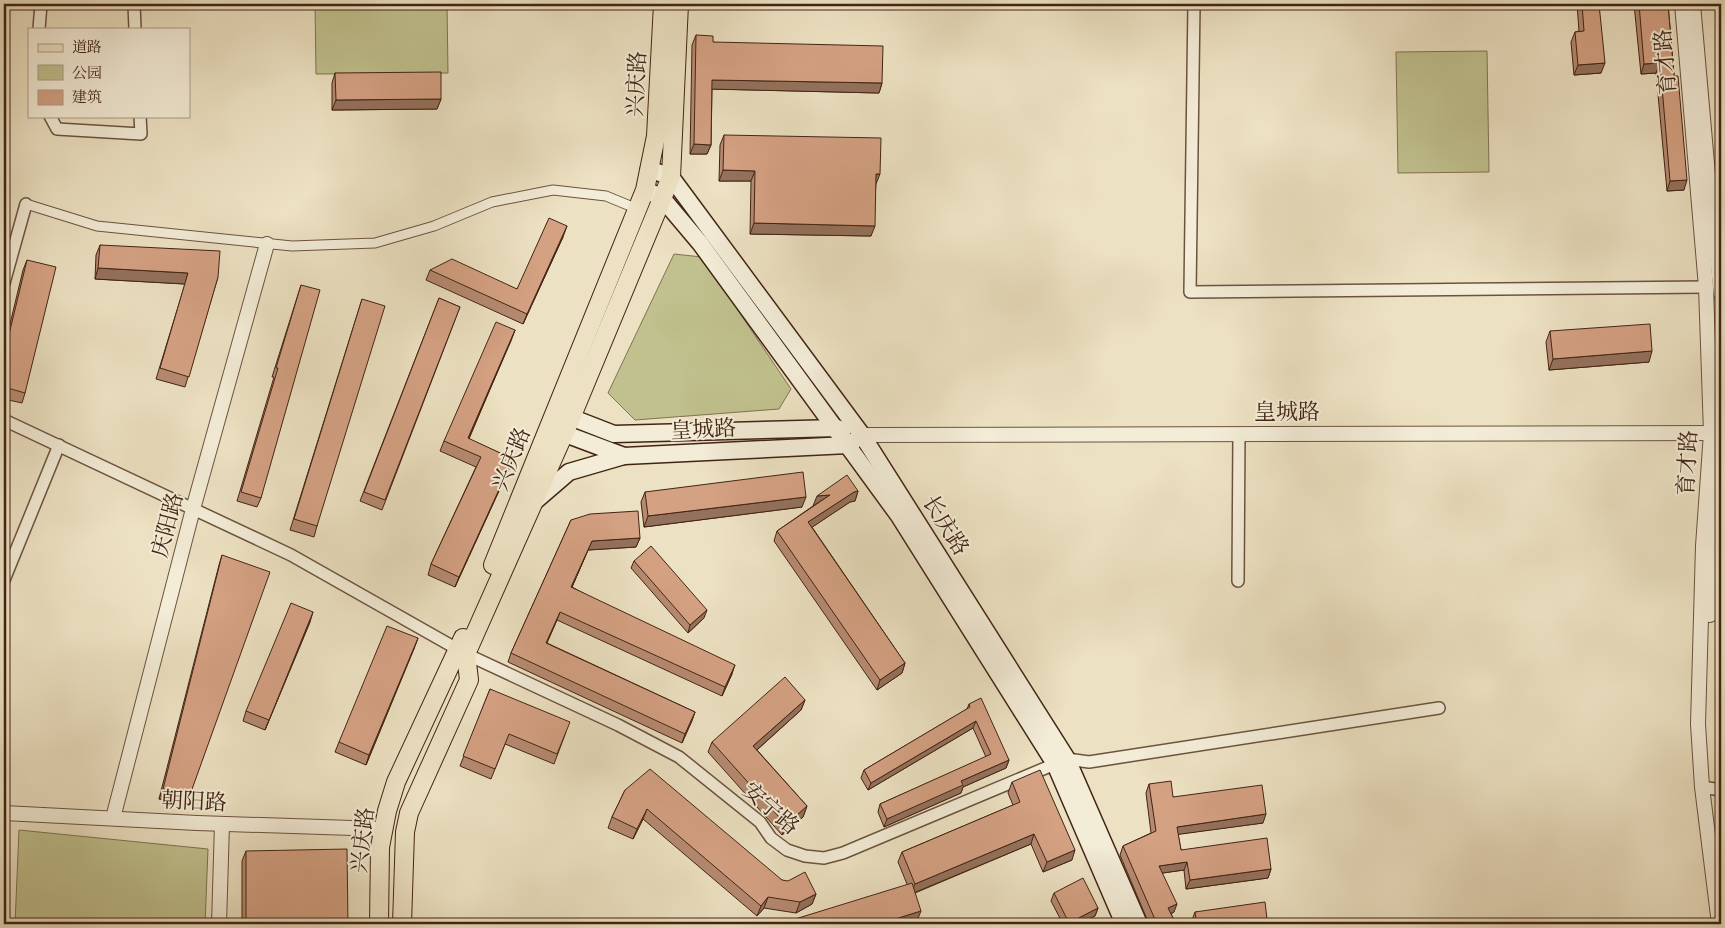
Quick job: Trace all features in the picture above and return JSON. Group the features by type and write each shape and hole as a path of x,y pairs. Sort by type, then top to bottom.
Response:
{"main road":[{"name":"兴庆路","path":"378,924 382,832 396,782 448,668 462,652 533,503 560,423 645,190 656,136 664,4"},
{"path":"649,169 671,177 679,4"},
{"name":"兴庆路","path":"402,924 405,832 409,813 469,680 462,652 560,423 671,177"},
{"name":"长庆路","path":"671,177 862,435 1061,762 1139,924"},
{"path":"645,190 662,198 700,243 848,444 899,516 1061,762 1124,924"},
{"name":"皇城路","path":"560,423 614,434 836,428 862,435"},
{"name":"皇城路","path":"560,423 624,456 848,444 862,435"},
{"path":"533,503 568,472 624,456"}],"street":[{"path":"38,28 41,4"},
{"path":"134,4 135,28"},
{"path":"1194,4 1190,292 1706,287"},
{"name":"育才路","path":"1682,4 1718,435 1703,546 1698,724 1711,788 1718,924"},
{"path":"1693,4 1708,175 1721,294"},
{"path":"51,118 57,129 141,134 140,118"},
{"path":"4,283 26,204 97,226 292,246 375,243 434,226 492,202 553,190 606,196 654,216"},
{"name":"庆阳路","path":"113,818 193,509 267,244"},
{"name":"安宁路","path":"4,420 59,444 290,555 462,652 618,725 679,757 760,822 772,838 787,850 805,856 824,858 843,853 1061,762"},
{"path":"1238,581 1240,434"},
{"name":"皇城路","path":"862,435 1718,435"},
{"path":"4,580 59,444"},
{"path":"1061,762 1088,762 1439,708"},
{"path":"1711,788 1721,892"},
{"name":"朝阳路","path":"4,813 113,818 222,827 382,832"},
{"path":"219,924 222,827"}],"green space":[{"path":"315,4 447,4 448,73 316,74"},
{"path":"1487,51 1489,172 1398,173 1396,52"},
{"path":"674,254 702,257 791,389 779,409 635,420 608,393"},
{"path":"19,830 208,849 205,924 15,924"}],"building":[{"path":"1582,4 1599,4 1605,63 1578,65 1575,32 1584,31"},
{"path":"1639,4 1668,4 1674,76 1678,76 1687,180 1670,181 1660,63 1644,64"},
{"path":"696,35 713,36 713,42 883,46 882,83 712,80 711,145 694,144"},
{"path":"441,72 441,99 336,100 335,73"},
{"path":"724,135 881,138 880,174 876,174 875,226 754,223 755,171 723,170"},
{"path":"549,218 567,226 527,314 430,270 452,259 517,289"},
{"path":"100,245 220,251 218,277 189,377 160,368 188,273 98,268"},
{"path":"27,260 56,267 25,393 4,387 4,355"},
{"path":"301,285 320,290 261,498 241,492"},
{"path":"439,298 460,307 385,500 364,492"},
{"path":"362,299 385,306 317,526 294,519"},
{"path":"496,322 515,330 468,438 513,459 459,577 431,564 481,457 444,441"},
{"path":"1650,324 1652,351 1553,359 1550,331"},
{"path":"803,472 806,497 648,516 645,492"},
{"path":"847,475 858,491 808,522 905,663 880,680 777,531 830,495 817,496"},
{"path":"638,511 640,538 592,541 571,587 735,665 725,687 560,612 546,643 695,712 685,734 511,653 571,520 590,514"},
{"path":"651,546 707,610 690,625 634,561"},
{"path":"222,555 270,572 191,792 163,789"},
{"path":"291,603 313,612 269,720 246,711"},
{"path":"387,626 418,638 369,755 339,742"},
{"path":"785,677 805,700 753,746 807,806 786,825 712,742"},
{"path":"490,689 570,722 557,754 509,734 495,769 463,756"},
{"path":"981,698 1009,760 961,781 963,785 887,819 880,804 991,754 976,721 871,783 864,770 970,707 969,704"},
{"path":"650,769 782,880 788,881 805,872 816,894 800,902 768,897 761,906 647,809 637,829 612,817 625,790"},
{"path":"1040,770 1075,850 1047,862 1034,834 915,884 902,852 1020,802 1012,782"},
{"path":"1171,781 1173,797 1262,785 1266,814 1177,827 1181,850 1267,838 1271,869 1190,880 1187,862 1159,866 1177,904 1168,908 1176,924 1157,924 1123,846 1156,831 1149,784"},
{"path":"347,849 348,924 246,924 246,851"},
{"path":"1083,878 1098,908 1069,923 1054,893"},
{"path":"912,883 921,911 879,924 779,924"},
{"path":"1265,902 1267,919 1231,924 1197,924 1195,912"}]}
